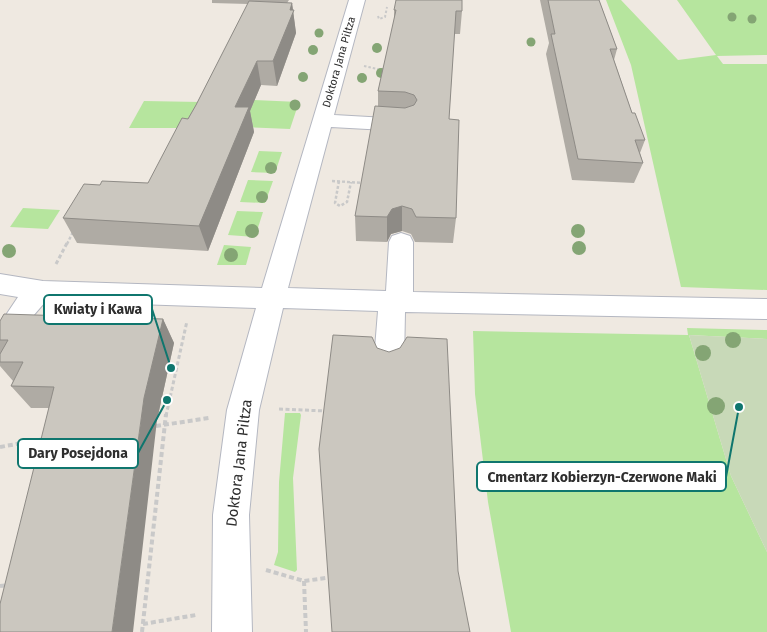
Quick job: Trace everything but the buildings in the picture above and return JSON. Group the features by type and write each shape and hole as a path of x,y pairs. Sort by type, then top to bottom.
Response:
{"street":[{"name":"Doktora Jana Piltza","path":"232,632 230,515 245,402 272,298 357,0"},
{"path":"322,120 404,125"},
{"path":"389,361 401,242"},
{"path":"0,284 40,290 272,298 471,304 767,309"},
{"path":"0,350 23,309 40,290"}],"path":[{"path":"380,7 387,8 385,17 379,19 380,7"},
{"path":"358,64 382,70"},
{"path":"331,181 364,183"},
{"path":"339,181 335,203 340,206 347,202 350,182"},
{"path":"40,290 74,230"},
{"path":"142,632 164,424 187,322"},
{"path":"279,409 328,411"},
{"path":"156,426 219,416"},
{"path":"0,447 50,439"},
{"path":"269,571 304,581 326,578"},
{"path":"304,581 306,632"},
{"path":"0,586 11,586 7,595"},
{"path":"143,624 201,614"}],"green space":[{"path":"606,0 621,0 678,60 716,55 677,0 767,0 767,55 717,56 723,64 767,64 767,290 681,287 631,65"},
{"path":"206,98 299,102 290,129 194,125"},
{"path":"144,101 201,102 188,128 129,128"},
{"path":"259,151 282,152 275,173 251,172"},
{"path":"248,180 273,181 265,203 240,202"},
{"path":"23,208 60,210 48,229 10,227"},
{"path":"237,211 263,212 255,237 228,235"},
{"path":"224,245 251,247 246,265 217,265"},
{"path":"687,328 767,330 767,339 689,335 731,476 767,552 767,632 511,632 488,502 475,394 473,331 688,335"},
{"path":"689,335 767,339 767,552 731,476"},
{"path":"285,413 300,413 301,415 293,478 297,570 295,572 274,565 278,552 279,482"}],"place":[{"name":"Kwiaty i Kawa","path":"171,368"},
{"name":"Dary Posejdona","path":"167,400"},
{"name":"Cmentarz Kobierzyn-Czerwone Maki","path":"739,407"}]}
